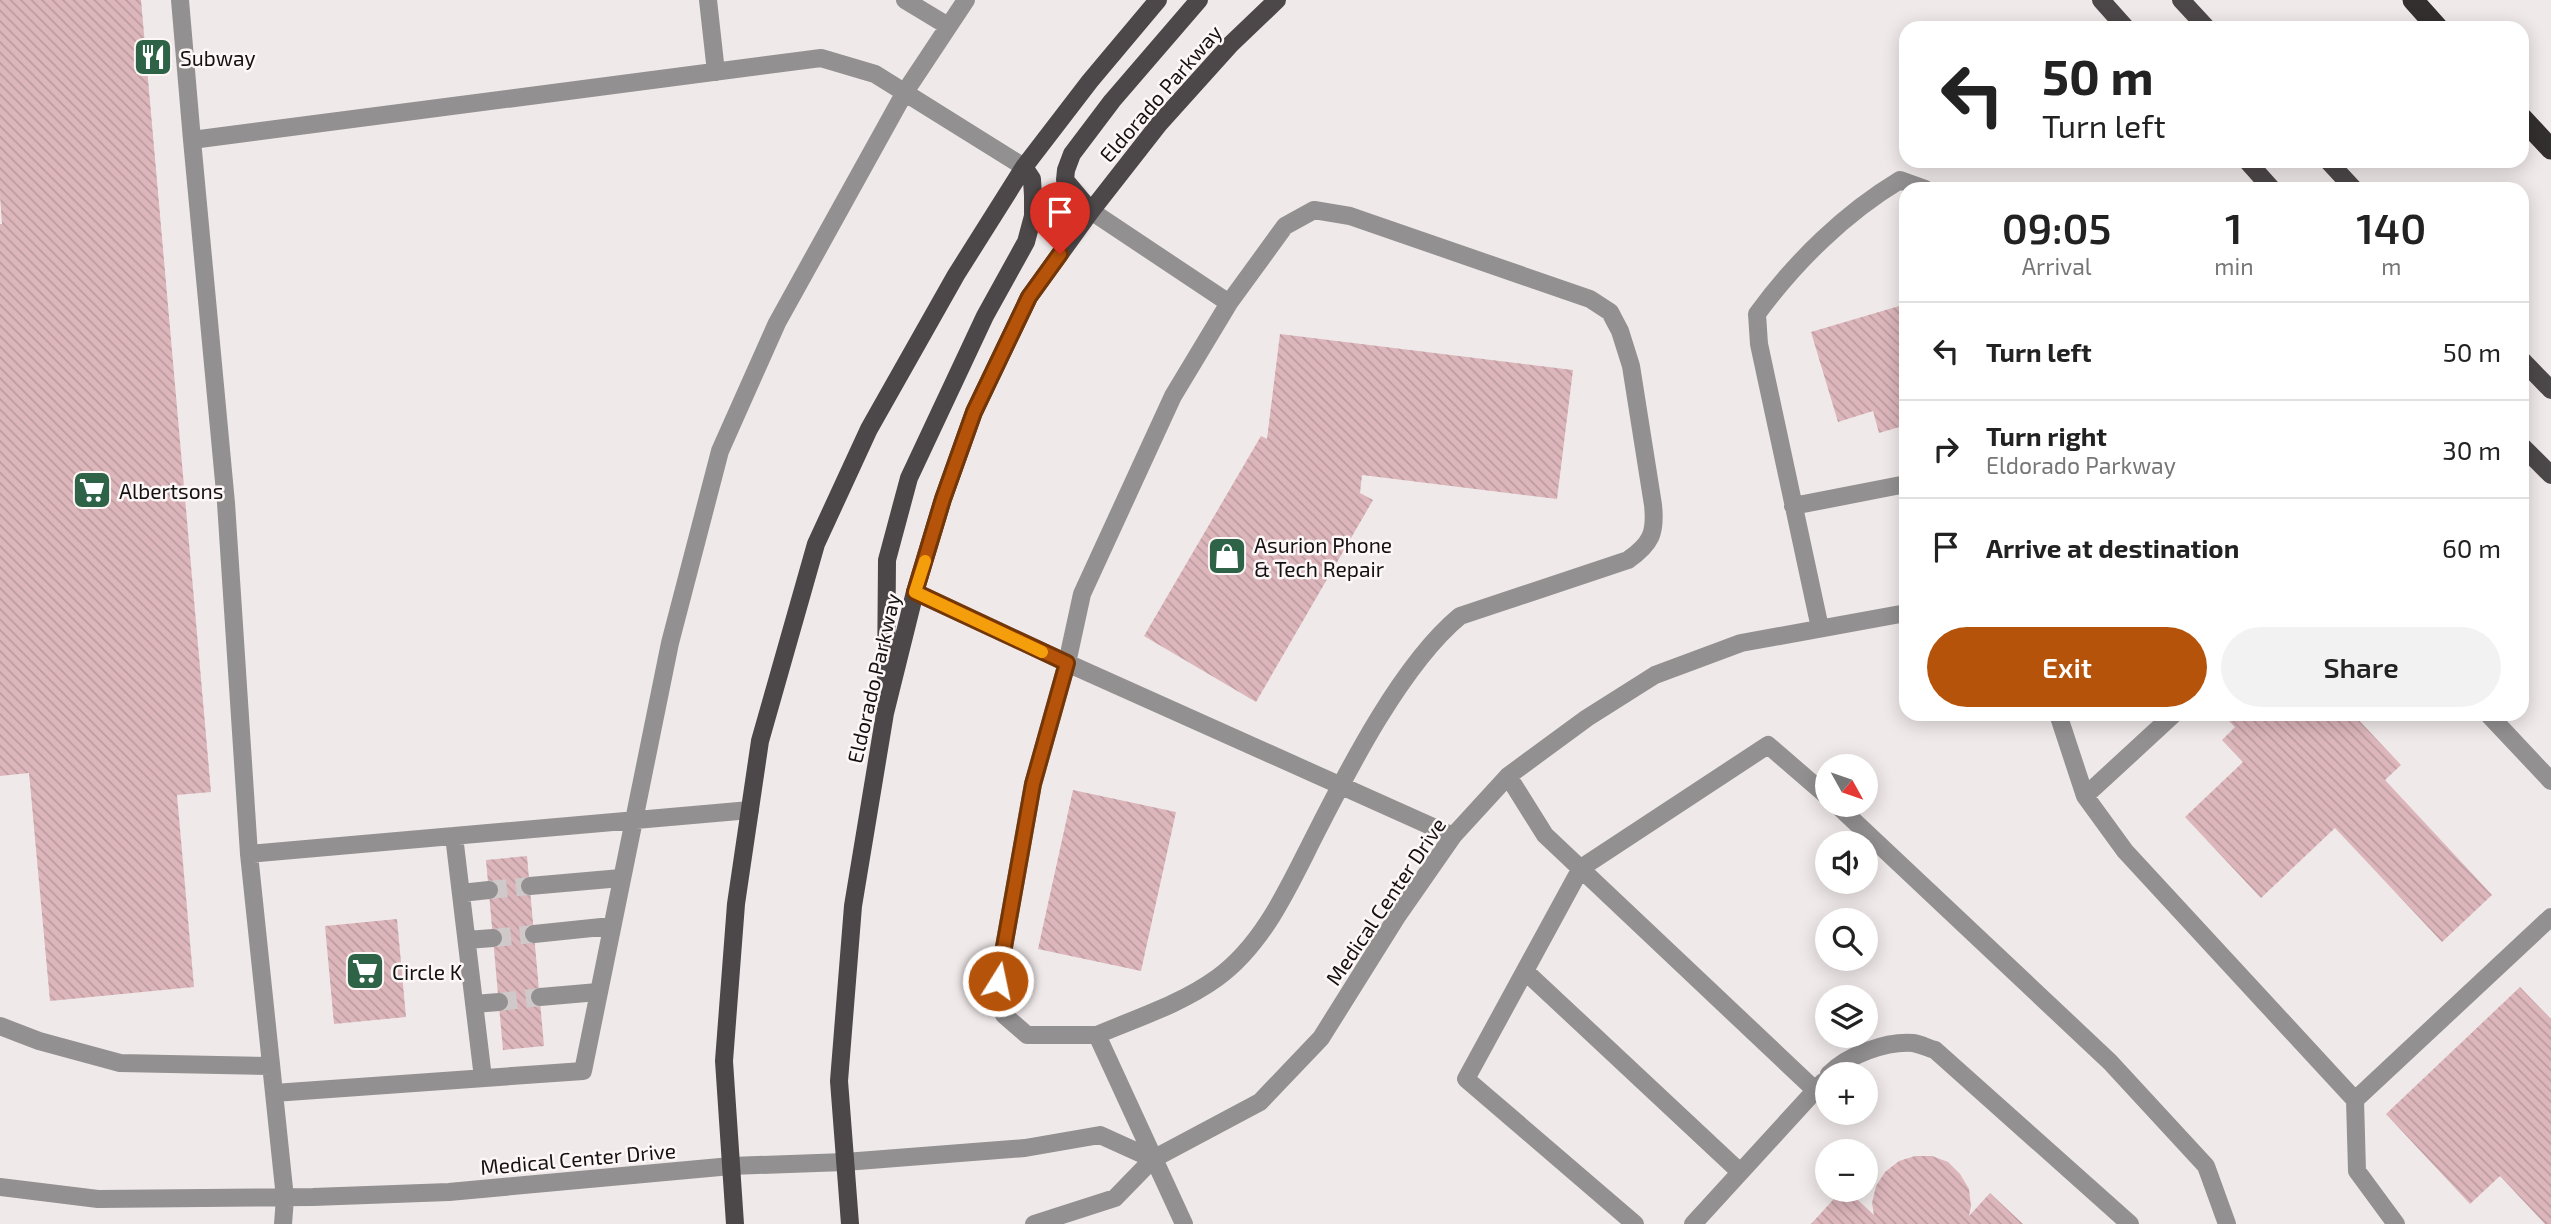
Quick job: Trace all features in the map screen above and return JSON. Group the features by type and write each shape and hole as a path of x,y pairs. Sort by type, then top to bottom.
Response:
{"highway":[{"path":"2413,0 2432,21"},
{"path":"2529,125 2551,149"}],"main road":[{"path":"735,1224 724,1048 736,904 760,741 816,544 869,429 956,275 1024,167 1090,81 1158,0"},
{"path":"1091,211 1065,180 1072,154 1144,62 1199,0"},
{"name":"Eldorado Parkway","path":"850,1224 839,1081 853,906 886,713 915,592 943,499 974,412 1029,297 1091,211 1160,124 1231,44 1277,0"},
{"path":"2101,0 2120,21"},
{"path":"2181,0 2200,21"},
{"path":"886,713 887,560 909,478 985,316 1026,242 1034,216 1032,179 1024,167"},
{"path":"2253,168 2266,182"},
{"path":"2334,168 2347,182"},
{"path":"2529,367 2551,390"},
{"path":"2529,453 2551,475"}],"street":[{"path":"180,0 226,503 249,854 285,1198 284,1224"},
{"path":"708,0 716,72"},
{"path":"905,0 948,26"},
{"path":"274,1093 583,1071 670,643 720,451 777,323 905,92 966,0"},
{"path":"192,140 821,58 875,74 1024,167"},
{"path":"1820,628 1759,344 1757,314 1778,285 1805,257 1875,195 1900,180 1906,182"},
{"path":"1314,210 1349,216 1590,299 1610,313 1620,331 1631,366 1656,525 1645,548 1628,560 1460,616 1443,630 1398,689 1340,785 1278,905 1248,950 1218,978 1187,997 1097,1035 1027,1035 1004,1015 998,981 1033,784 1067,663 1082,594 1173,396 1229,303 1285,226 1314,210"},
{"path":"1091,211 1229,303"},
{"path":"1793,506 1899,485"},
{"path":"915,592 1453,836"},
{"name":"Medical Center Drive","path":"1034,1224 1115,1198 1153,1158 1260,1102 1321,1038 1398,915 1453,836 1508,776 1587,718 1655,675 1741,643 1899,614"},
{"path":"2060,721 2085,796 2124,851 2355,1100 2357,1171 2396,1224"},
{"path":"2085,796 2166,721"},
{"path":"2495,721 2551,781"},
{"path":"1636,1224 1466,1079 1581,868 1768,746 1815,786"},
{"path":"1508,776 1545,835 1815,1073"},
{"path":"249,854 750,810"},
{"path":"1851,817 2110,1062 2206,1166 2227,1224"},
{"path":"454,836 483,1078"},
{"path":"530,887 621,878"},
{"path":"461,894 489,890"},
{"path":"2355,1100 2551,917"},
{"path":"534,934 611,926"},
{"path":"467,940 493,938"},
{"path":"1525,971 1740,1172"},
{"path":"540,998 598,992"},
{"path":"474,1004 499,1002"},
{"path":"0,1026 38,1041 120,1063 271,1066"},
{"path":"1097,1035 1185,1224"},
{"path":"1844,1062 1869,1049 1912,1043 1935,1050 2130,1224"},
{"path":"1693,1224 1815,1091"},
{"name":"Medical Center Drive","path":"0,1187 97,1199 285,1198 449,1192 731,1166 845,1162 1026,1148 1100,1135 1153,1158"}],"building":[{"name":"Albertsons","path":"0,0 141,0 211,792 177,795 194,987 50,1001 29,773 0,776"},
{"path":"1899,306 1899,427 1879,433 1873,411 1838,422 1811,332"},
{"path":"1280,334 1573,370 1557,499 1362,475 1360,493 1373,500 1256,702 1144,636 1261,436 1267,439"},
{"path":"2229,721 2360,721 2401,765 2385,780 2492,895 2442,942 2335,828 2261,898 2185,817 2243,762 2222,740 2235,727"},
{"path":"1073,790 1176,812 1141,971 1038,949"},
{"name":"Circle K","path":"527,856 544,1046 503,1050 486,860"},
{"name":"Circle K","path":"397,919 406,1017 334,1024 325,926"},
{"path":"2520,987 2551,1019 2551,1224 2545,1224 2500,1176 2470,1204 2386,1114"},
{"path":"1915,1156 1932,1156 1948,1162 1960,1174 1969,1189 1969,1216 1990,1193 2023,1224 1811,1224 1831,1202 1860,1202 1874,1215 1872,1203 1878,1202 1878,1183 1885,1172 1899,1161"}],"tunnel":[{"path":"489,890 530,886"},
{"path":"493,938 534,934"},
{"path":"499,1002 540,997"}],"slow traffic":[{"path":"925,561 915,592 1042,652"}],"place":[{"name":"Subway","path":"153,57"},
{"name":"Albertsons","path":"92,490"},
{"name":"Asurion Phone & Tech Repair","path":"1227,556"},
{"name":"Circle K","path":"365,971"}],"route":[{"path":"998,981 1033,784 1067,663 915,592 943,499 974,412 1029,297 1060,254"}]}
